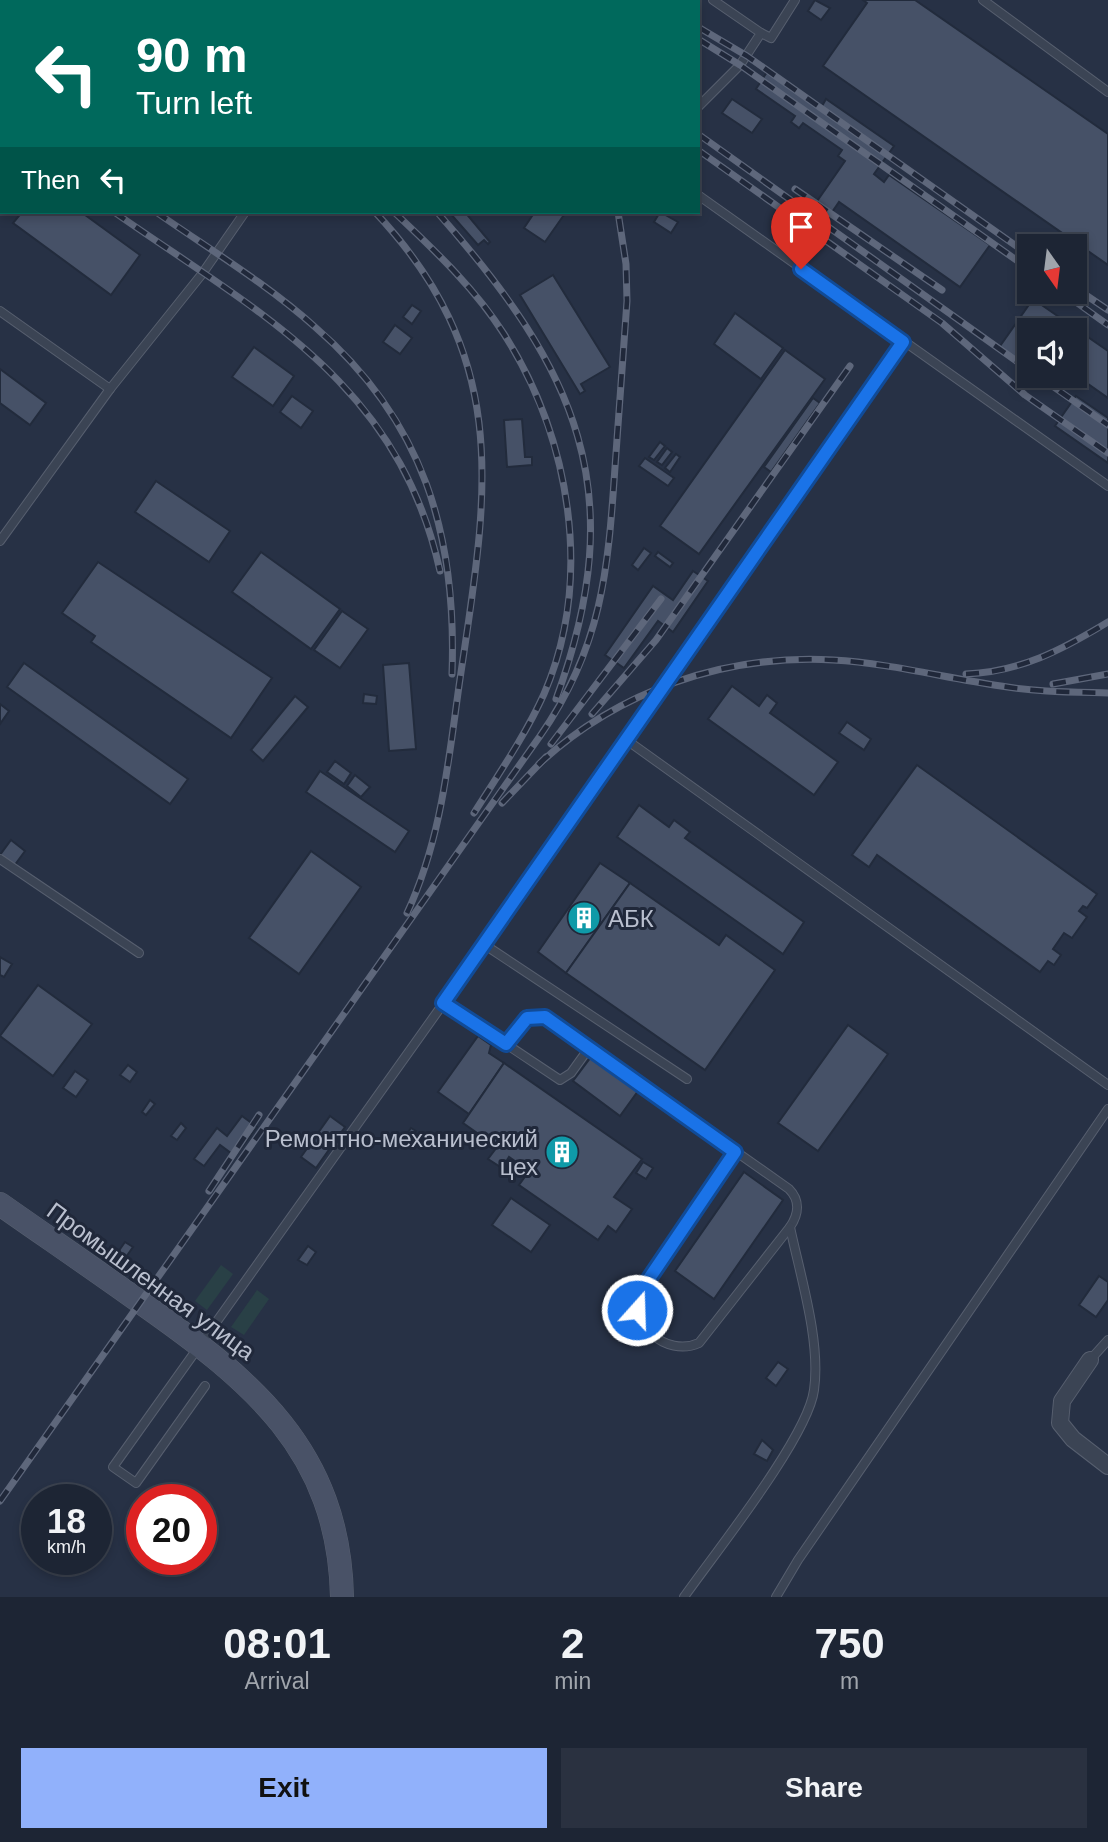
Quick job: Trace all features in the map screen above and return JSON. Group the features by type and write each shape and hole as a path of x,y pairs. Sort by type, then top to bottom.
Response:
{"street":[{"name":"Промышленная улица","path":"0,1205 200,1344 264,1401 304,1456 321,1491 333,1529 342,1597"},
{"path":"1090,1360 1062,1401 1060,1423 1065,1432 1108,1466"}],"lane":[{"path":"713,0 771,38 794,0"},
{"path":"983,0 1108,92"},
{"path":"700,105 740,65 761,33"},
{"path":"700,196 1108,486"},
{"path":"0,541 110,389 202,274 244,214"},
{"path":"0,311 110,389"},
{"path":"205,1386 136,1483 113,1467 628,741 903,342"},
{"path":"628,741 1108,1085"},
{"path":"0,859 139,953"},
{"path":"485,944 687,1079"},
{"path":"443,1003 560,1080 571,1073 589,1048"},
{"path":"506,1044 523,1022 536,1016 545,1017 793,1192 798,1211 790,1227 699,1343 686,1348 673,1347 643,1325 637,1310 642,1289 735,1152"},
{"path":"776,1597 1108,1109"},
{"path":"684,1597 775,1466 812,1402 815,1358 790,1227"},
{"path":"1090,1360 1108,1340"}],"green space":[{"path":"221,1265 233,1274 207,1310 195,1301"},
{"path":"257,1290 269,1299 244,1335 231,1327"}],"building":[{"path":"815,0 830,8 821,20 808,11"},
{"path":"863,0 915,0 1108,134 1108,265 1087,250 1087,234 1064,234 823,66 867,3"},
{"path":"769,69 822,106 826,99 894,146 874,174 884,182 889,175 990,245 960,287 839,202 828,218 813,207 845,161 838,156 842,150 803,123 799,128 791,122 795,116 756,89"},
{"path":"732,99 762,119 752,133 722,113"},
{"path":"20,214 84,214 140,255 111,295 13,223"},
{"path":"451,214 467,214 490,242 488,244 484,240 478,245"},
{"path":"529,214 565,214 545,242 524,228 532,216"},
{"path":"659,214 664,214 678,222 671,233 654,222"},
{"path":"553,275 610,367 581,384 585,391 580,394 520,295"},
{"path":"1030,304 1040,304 1060,318 1020,318"},
{"path":"412,305 421,311 412,324 403,317"},
{"path":"735,313 783,348 761,379 714,344"},
{"path":"1017,322 1017,362 998,349"},
{"path":"395,325 412,338 400,354 383,342"},
{"path":"1087,336 1108,351 1108,398 1087,383"},
{"path":"254,347 294,376 273,406 232,377"},
{"path":"785,350 825,379 699,554 660,526"},
{"path":"0,369 46,403 30,425 0,403"},
{"path":"292,396 313,411 301,428 280,412"},
{"path":"1076,396 1108,418 1108,463 1055,426"},
{"path":"813,398 820,403 771,472 764,467"},
{"path":"522,419 525,457 532,457 532,465 507,467 504,420"},
{"path":"660,442 665,446 654,460 649,457"},
{"path":"667,448 672,452 662,465 657,462"},
{"path":"676,454 680,457 670,472 665,468"},
{"path":"645,458 674,478 668,486 639,466"},
{"path":"156,481 230,531 209,562 135,512"},
{"path":"644,548 651,553 638,570 632,565"},
{"path":"261,552 340,609 311,649 232,592"},
{"path":"658,552 673,563 670,567 655,556"},
{"path":"98,562 272,678 231,738 91,642 95,636 62,613"},
{"path":"693,571 708,581 673,632 658,621 624,668 605,655 653,586 673,600"},
{"path":"342,611 368,629 340,668 314,650"},
{"path":"24,663 188,779 170,804 7,687"},
{"path":"409,663 416,749 389,751 383,665"},
{"path":"732,686 759,706 767,695 777,703 770,713 838,762 814,795 708,719"},
{"path":"364,694 377,696 376,704 363,703"},
{"path":"295,696 308,707 263,761 251,750"},
{"path":"0,704 9,711 0,724"},
{"path":"847,722 871,739 864,750 839,733"},
{"path":"335,761 351,773 344,784 327,772"},
{"path":"917,765 1097,894 1087,908 1083,906 1079,911 1087,917 1072,938 1064,933 1053,949 1061,955 1054,965 1048,961 1040,972 877,855 869,867 852,855"},
{"path":"320,771 409,831 395,852 306,792"},
{"path":"355,775 370,787 361,797 347,786"},
{"path":"639,805 669,827 674,820 690,832 685,838 804,922 783,954 617,837"},
{"path":"11,840 25,851 14,866 0,855"},
{"path":"311,851 361,887 299,974 249,938"},
{"name":"АБК","path":"600,863 630,883 566,973 538,952"},
{"path":"630,883 719,945 726,935 775,970 705,1070 566,973"},
{"path":"0,957 12,964 4,977 0,975"},
{"path":"38,985 92,1024 53,1076 0,1036"},
{"path":"848,1025 888,1054 818,1151 778,1123"},
{"path":"478,1036 491,1045 489,1053 504,1063 469,1114 438,1092"},
{"path":"591,1057 638,1091 620,1116 573,1081"},
{"name":"Ремонтно-механический цех","path":"504,1063 642,1159 614,1197 632,1209 616,1232 608,1226 598,1240 519,1185 529,1171 509,1157 502,1168 488,1159 497,1147 463,1123"},
{"path":"128,1065 137,1072 130,1082 120,1075"},
{"path":"75,1071 88,1080 76,1097 63,1088"},
{"path":"150,1100 155,1104 146,1115 142,1112"},
{"path":"242,1116 257,1127 235,1156 220,1145 204,1166 194,1159 217,1128 227,1136"},
{"path":"330,1116 345,1127 316,1168 301,1157"},
{"path":"181,1123 186,1128 177,1140 171,1136"},
{"path":"411,1128 416,1131 408,1145 402,1141"},
{"path":"643,1162 653,1168 646,1179 636,1173"},
{"path":"744,1172 783,1200 714,1299 675,1271"},
{"path":"511,1198 550,1225 531,1252 492,1225"},
{"path":"125,1242 133,1247 126,1257 118,1252"},
{"path":"308,1246 316,1252 307,1265 298,1260"},
{"path":"136,1266 149,1274 144,1281 131,1273"},
{"path":"1099,1276 1108,1282 1108,1300 1096,1317 1079,1305"},
{"path":"778,1362 788,1369 776,1386 766,1378"},
{"path":"762,1440 773,1450 767,1461 754,1454"}],"railway":[{"path":"700,28 747,56 1017,247"},
{"path":"700,40 740,65 1017,261"},
{"path":"700,135 1017,361"},
{"path":"700,151 942,323 1025,395 1108,453"},
{"path":"795,189 942,290"},
{"path":"117,214 270,321 316,359 357,401 392,450 420,505 440,571"},
{"path":"159,214 258,281 297,311 352,363 383,401 408,441 440,528 448,574 452,674"},
{"path":"377,214 420,268 452,324 471,380 480,436 482,495 477,555 447,773 428,858 407,913"},
{"path":"396,214 467,285 504,334 527,375 545,418 559,463 568,510 571,557 568,603 559,649 537,710 474,813"},
{"path":"439,214 485,269 525,325 556,380 578,436 589,494 589,557 579,625 556,699"},
{"path":"0,1501 540,736 577,671 598,607 609,540 627,301 626,264 618,214"},
{"path":"1087,296 1108,310"},
{"path":"1079,304 1108,325"},
{"path":"592,714 656,640 850,366"},
{"path":"1055,388 1108,425"},
{"path":"551,744 661,599"},
{"path":"966,674 1004,669 1040,658 1108,622"},
{"path":"539,764 570,738 638,697 675,682 752,663 833,660 896,667 1014,688 1108,693"},
{"path":"1053,684 1108,674"},
{"path":"502,803 546,757"},
{"path":"209,1191 259,1115"}],"place":[{"name":"АБК","path":"584,918"},
{"name":"Ремонтно-механический цех","path":"562,1152"}],"route":[{"path":"637,1310 638,1296 642,1289 735,1152 545,1017 527,1018 506,1044 443,1003 612,764 903,342 801,269"}]}
